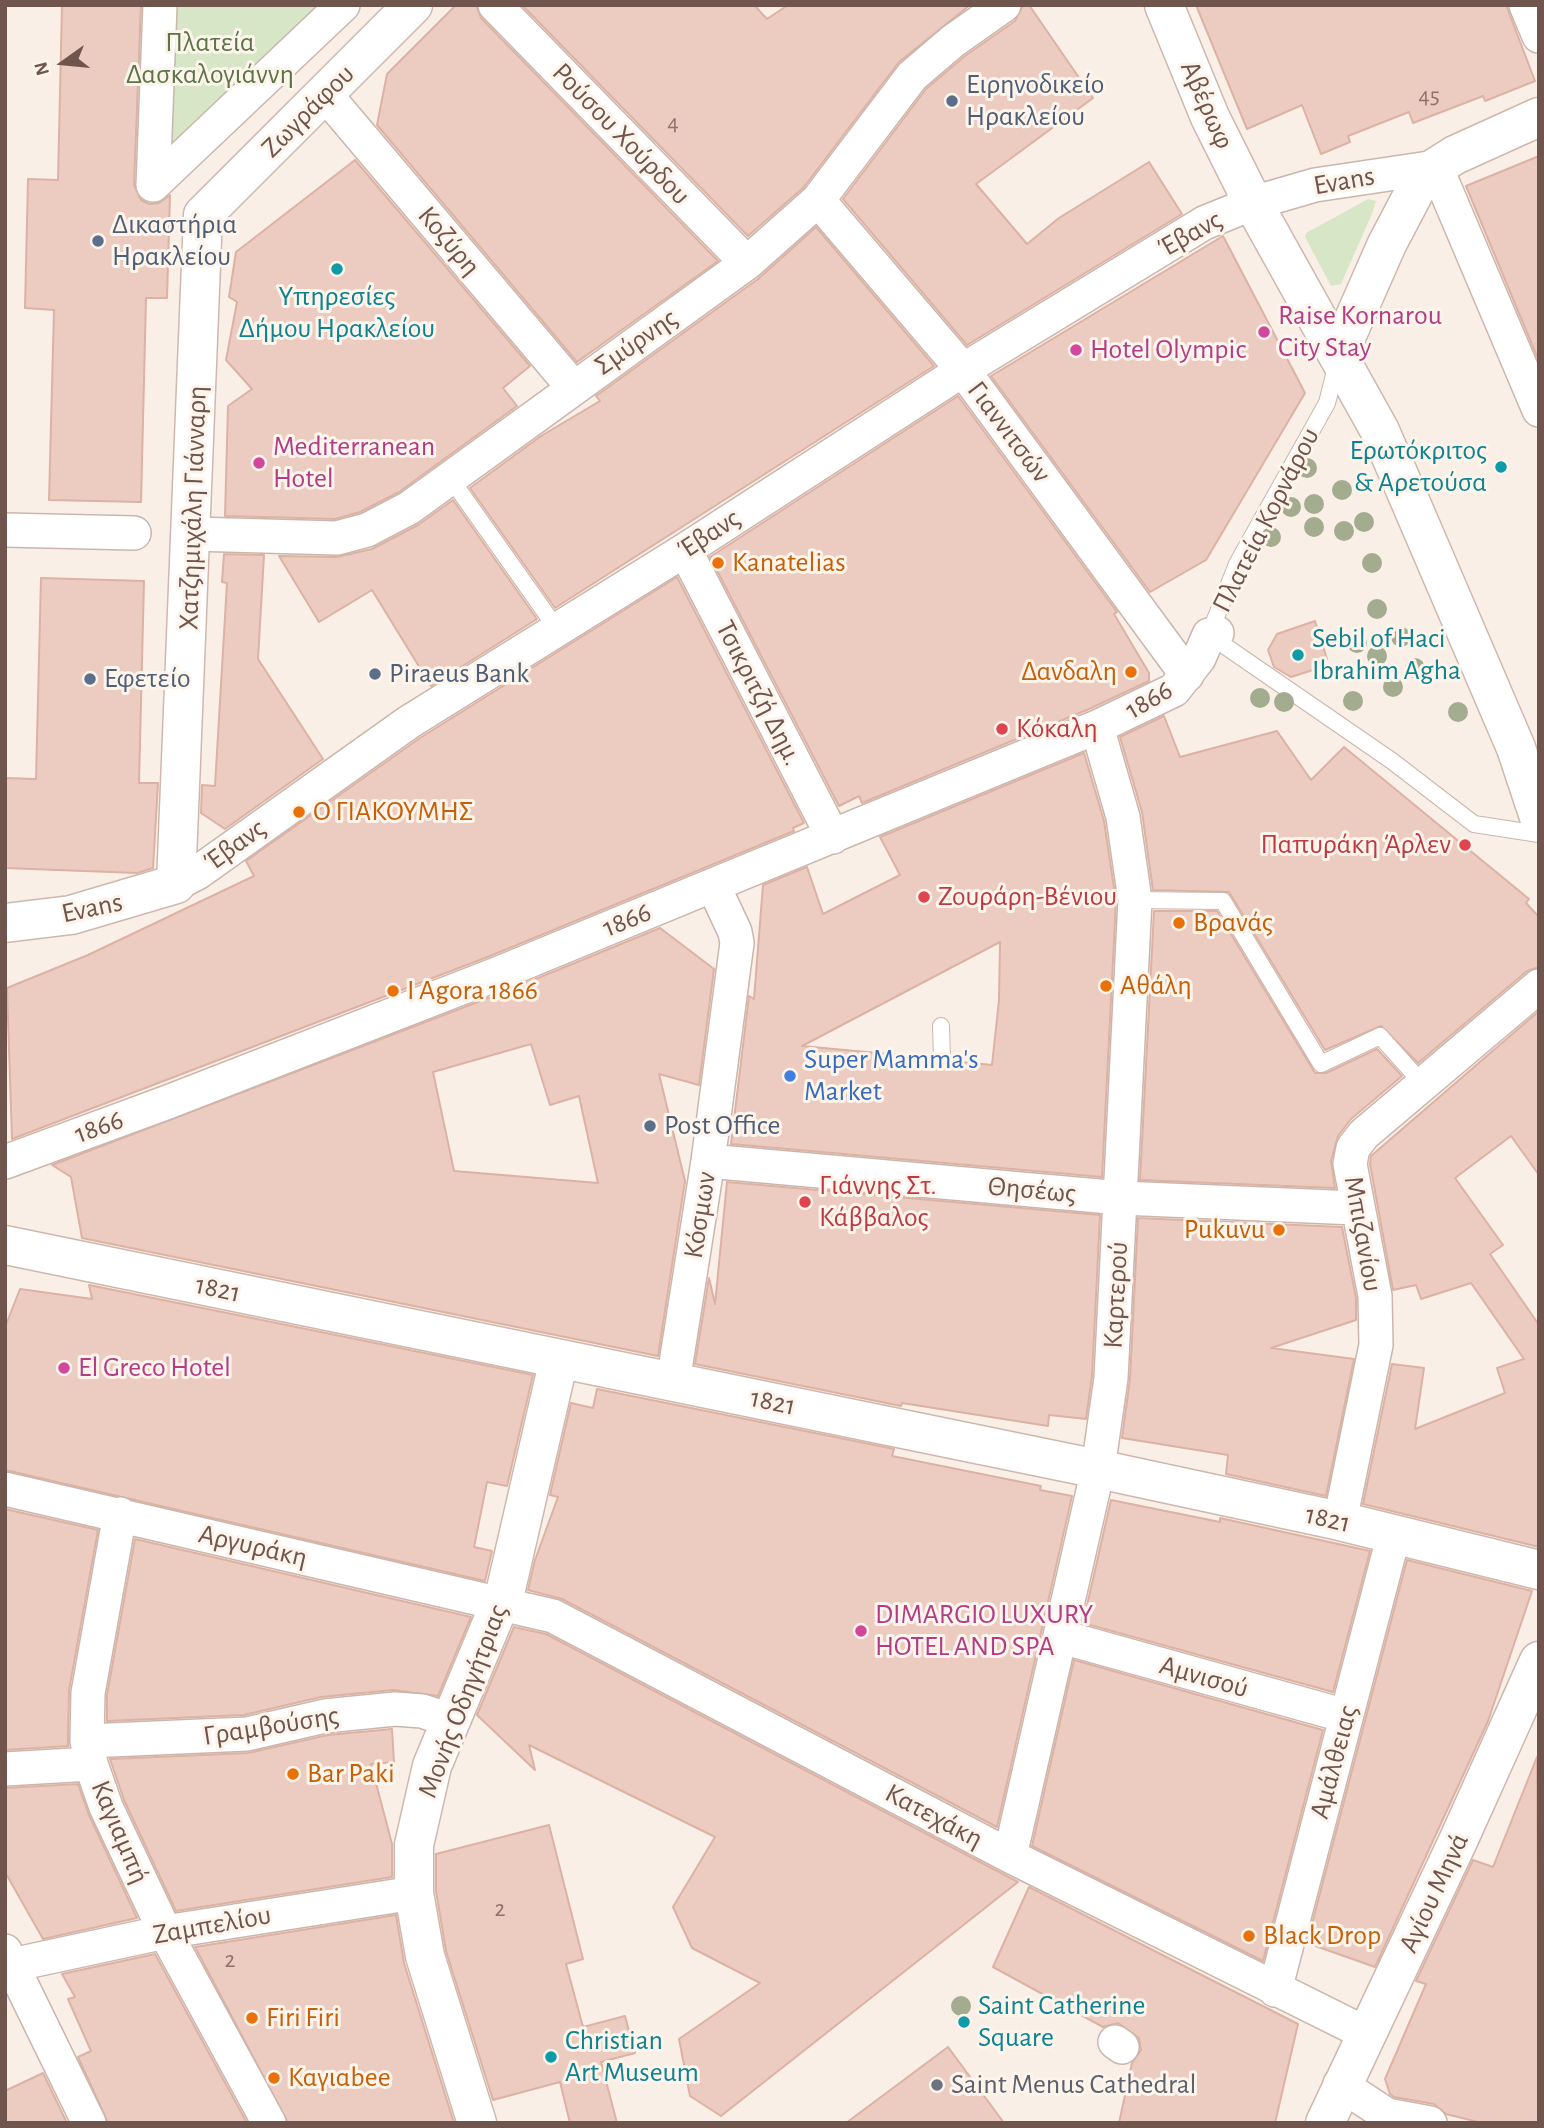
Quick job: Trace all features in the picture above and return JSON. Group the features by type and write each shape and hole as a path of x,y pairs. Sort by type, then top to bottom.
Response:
{"street":[{"path":"160,5 153,184 343,5"},
{"name":"Ρούσου Χούρδου","path":"495,5 747,263"},
{"name":"Σμύρνης","path":"192,534 349,536 391,518 451,479 573,387 747,263 818,200 912,76 953,41 1004,5"},
{"name":"Αβέρωφ","path":"1164,5 1210,117 1253,203 1339,353"},
{"path":"1526,5 1539,36"},
{"name":"Ζωγράφου","path":"203,215 326,94 402,9"},
{"name":"Κοζύρη","path":"326,94 573,387"},
{"path":"1539,117 1473,145 1436,167 1539,410"},
{"name":"Evans","path":"1253,203 1315,185 1436,167"},
{"name":"Πλατεία Κορνάρου","path":"1339,353 1402,214 1417,187 1436,167"},
{"name":"Γιαννιτσών","path":"818,200 963,370 1187,675"},
{"name":"Έβανς","path":"176,884 197,873 355,758 685,550 963,370 1204,223 1253,203"},
{"name":"Χατζημιχάλη Γιάνναρη","path":"176,884 203,215"},
{"path":"1339,353 1380,431 1522,746 1539,817"},
{"path":"5,530 134,533"},
{"name":"Τσικριτζή Δημ.","path":"685,550 833,837"},
{"name":"1866","path":"5,1162 168,1102 497,974 1097,727 1174,690 1199,658 1213,634"},
{"name":"Καρτερού","path":"1010,1856 1062,1637 1098,1469 1111,1378 1135,900 1123,817 1097,727"},
{"name":"Evans","path":"5,923 71,915 176,884"},
{"name":"Κόσμων","path":"673,1382 709,1161 737,943 735,932 713,885"},
{"name":"Μπιζανίου","path":"1340,1521 1376,1345 1375,1296 1356,1208 1350,1164 1353,1148 1364,1134 1539,986"},
{"name":"Θησέως","path":"709,1161 937,1173 1121,1198 1356,1208"},
{"name":"1821","path":"5,1245 1098,1469 1340,1521 1539,1570"},
{"name":"Μονής Οδηγήτριας","path":"477,2123 425,1956 414,1893 414,1845 419,1812 432,1766 501,1603 513,1563 559,1359"},
{"name":"Αργυράκη","path":"5,1489 501,1603"},
{"name":"Καγιαμπή","path":"120,1514 88,1693 90,1753 106,1807 165,1932 269,2123"},
{"name":"Αμάλθειας","path":"1275,1990 1394,1534"},
{"name":"Κατεχάκη","path":"501,1603 528,1608 584,1631 1010,1856 1365,2033"},
{"name":"Αμνισού","path":"1062,1637 1346,1716"},
{"name":"Αγίου Μηνά","path":"1325,2123 1340,2084 1419,1927 1539,1661"},
{"name":"Γραμβούσης","path":"5,1769 90,1753 247,1734 325,1716 395,1709 422,1712 453,1721"},
{"name":"Ζαμπελίου","path":"9,1958 414,1893"},
{"path":"9,1958 89,2123"},
{"path":"1340,2084 1388,2119 1430,2123"}],"lane":[{"name":"Πλατεία Κορνάρου","path":"1339,353 1326,403 1237,564 1213,634 1392,761 1474,824 1539,834"},
{"path":"451,479 557,629"},
{"path":"1135,900 1223,901 1321,1064 1380,1036 1423,1084"},
{"path":"941,1026 942,1059"}],"green space":[{"name":"Πλατεία Δασκαλογιάννη","path":"160,5 343,5 153,185"},
{"path":"1368,199 1376,201 1372,214 1341,284 1331,286 1305,237 1306,233"}],"building":[{"name":"Δικαστήρια Ηρακλείου","path":"62,5 141,5 134,185 141,200 149,204 159,203 170,195 167,298 146,298 141,502 49,500 54,310 25,308 28,179 58,180"},
{"path":"456,5 476,5 481,18 718,261 577,362 377,125 387,74"},
{"path":"522,5 754,5 767,19 788,5 970,5 899,62 804,187 748,236"},
{"path":"1023,5 1029,5 1093,98 976,184 1027,244 1059,218 1149,162 1182,214 967,345 843,199 926,89 965,56 1015,21"},
{"path":"1196,5 1506,5 1535,81 1485,101 1483,96 1413,123 1409,112 1348,136 1350,142 1321,154 1302,105 1247,129"},
{"path":"1539,156 1539,359 1538,359 1466,186"},
{"path":"355,160 530,366 503,388 517,406 399,492 360,512 335,519 225,516 228,406 252,389 226,360 237,302 229,297 236,252"},
{"path":"816,227 934,366 555,608 470,488 541,436 600,401 596,396 758,279"},
{"path":"1223,236 1305,393 1206,560 1150,592 991,376"},
{"path":"958,396 1117,612 1114,614 1149,673 1149,681 1089,709 862,803 859,796 839,806 710,557"},
{"path":"453,500 537,619 431,686 372,590 319,622 279,556 337,557 372,549 418,525"},
{"path":"224,554 264,555 258,659 323,759 225,829 201,813 202,785 215,786 227,583 222,582"},
{"path":"677,577 804,823 793,828 794,831 490,956 12,1139 7,988 88,955 254,876 246,861 420,738"},
{"name":"Εφετείο","path":"41,578 144,581 139,783 158,783 153,868 137,873 5,868 5,778 36,779"},
{"name":"Sebil of Haci Ibrahim Agha","path":"1315,621 1327,659 1315,663 1316,669 1291,677 1274,667 1268,650 1277,634"},
{"path":"1164,716 1180,757 1277,731 1311,780 1344,747 1529,899 1526,903 1539,917 1539,967 1527,971 1418,1063 1381,1026 1325,1050 1229,892 1153,890 1142,812 1120,737"},
{"path":"1084,753 1104,821 1116,901 1102,1177 731,1144 749,996 754,999 763,885 807,867 823,914 900,875 880,837","holes":["1000,942 999,1000 992,1065 952,1061 948,1068 942,1069 934,1065 931,1058 802,1046"]},
{"path":"1154,911 1217,911 1315,1073 1326,1073 1377,1049 1402,1076 1351,1119 1338,1136 1331,1161 1335,1188 1140,1180"},
{"path":"660,928 714,969 699,1085 659,1074 685,1181 658,1356 82,1238 71,1177 52,1165 504,992","holes":["531,1044 550,1105 579,1096 598,1183 454,1171 433,1072"]},
{"path":"1539,1011 1539,1175 1511,1136 1455,1178 1503,1245 1490,1254 1539,1325 1539,1547 1363,1504 1392,1364 1424,1368 1415,1429 1505,1393 1497,1368 1524,1359 1471,1283 1421,1299 1416,1285 1393,1290 1370,1164 1371,1156"},
{"path":"727,1182 1100,1215 1092,1376 1086,1419 1049,1415 1048,1426 902,1403 901,1406 695,1364 709,1278 715,1304"},
{"path":"1138,1218 1342,1227 1356,1298 1356,1320 1271,1348 1354,1359 1326,1496 1226,1474 1228,1455 1122,1438 1130,1379"},
{"path":"89,1285 533,1375 507,1486 487,1482 474,1547 492,1551 485,1581 5,1470 5,1327 20,1289 92,1299"},
{"path":"597,1389 894,1449 892,1456 1041,1486 1040,1490 1072,1496 997,1827 562,1599 528,1590 535,1560 558,1497 550,1495 571,1403 593,1408"},
{"path":"1111,1500 1220,1522 1220,1518 1370,1551 1333,1692 1083,1623"},
{"path":"5,1509 98,1530 69,1690 68,1746 5,1750"},
{"path":"135,1539 471,1617 438,1696 393,1690 321,1697 244,1715 107,1721 107,1695"},
{"path":"1407,1560 1532,1591 1488,1721 1375,1967 1307,1943"},
{"path":"514,1627 546,1634 1018,1882 721,2116 690,2096 679,2039 760,1983 692,1948 673,1907 715,1837 529,1745 535,1770 477,1715"},
{"path":"1074,1660 1323,1730 1263,1961 1032,1846"},
{"path":"392,1729 394,1762 371,1764 392,1844 392,1877 176,1911 124,1800 110,1759 248,1753 328,1735"},
{"path":"1537,1757 1539,2123 1482,2123 1446,2114 1434,2104 1394,2097 1390,2094 1385,2079 1426,1984 1416,1981 1473,1860 1493,1867"},
{"path":"78,1784 89,1815 137,1918 43,1939 5,1872 5,1788"},
{"path":"549,1825 583,1959 566,1964 583,2027 625,2016 635,2053 601,2062 617,2123 570,2123 560,2082 493,2100 446,1951 436,1891 436,1854"},
{"path":"1029,1887 1298,2024 1275,2123 1119,2123 1132,2063 1141,2050 1139,2038 1118,2023 1103,2027 993,1967"},
{"path":"396,1915 404,1963 454,2123 288,2123 195,1947"},
{"path":"155,1954 247,2123 108,2123 78,2057 91,2051 68,1999 75,1997 62,1974"},
{"name":"Saint Menus Cathedral","path":"948,2047 1004,2123 846,2123"},
{"path":"43,2073 67,2123 5,2123 5,2091"}],"place":[{"name":"Ειρηνοδικείο Ηρακλείου","path":"952,101"},
{"name":"Δικαστήρια Ηρακλείου","path":"98,241"},
{"name":"Υπηρεσίες Δήμου Ηρακλείου","path":"337,269"},
{"name":"Raise Kornarou City Stay","path":"1264,332"},
{"name":"Hotel Olympic","path":"1076,350"},
{"name":"Mediterranean Hotel","path":"259,463"},
{"name":"Ερωτόκριτος & Αρετούσα","path":"1501,467"},
{"name":"Kanatelias","path":"718,563"},
{"name":"Sebil of Haci Ibrahim Agha","path":"1298,655"},
{"name":"Δανδαλη","path":"1131,672"},
{"name":"Piraeus Bank","path":"375,674"},
{"name":"Εφετείο","path":"90,679"},
{"name":"Κόκαλη","path":"1002,729"},
{"name":"Ο ΓΙΑΚΟΥΜΗΣ","path":"299,812"},
{"name":"Παπυράκη Άρλεν","path":"1465,845"},
{"name":"Ζουράρη-Βένιου","path":"924,897"},
{"name":"Βρανάς","path":"1179,923"},
{"name":"Αθάλη","path":"1106,986"},
{"name":"I Agora 1866","path":"393,991"},
{"name":"Super Mamma's Market","path":"790,1076"},
{"name":"Post Office","path":"650,1126"},
{"name":"Γιάννης Στ. Κάββαλος","path":"805,1202"},
{"name":"Pukuvu","path":"1279,1230"},
{"name":"El Greco Hotel","path":"64,1368"},
{"name":"DIMARGIO LUXURY HOTEL AND SPA","path":"861,1631"},
{"name":"Bar Paki","path":"293,1774"},
{"name":"Black Drop","path":"1249,1936"},
{"name":"Firi Firi","path":"252,2018"},
{"name":"Saint Catherine Square","path":"964,2022"},
{"name":"Christian Art Museum","path":"551,2057"},
{"name":"Καγιαbee","path":"274,2078"},
{"name":"Saint Menus Cathedral","path":"937,2085"}]}
